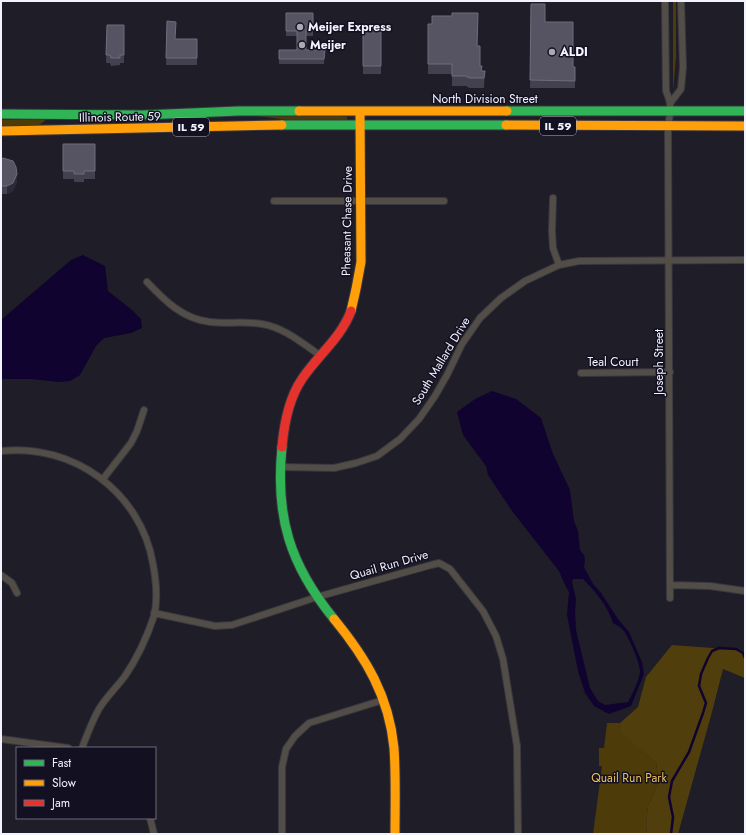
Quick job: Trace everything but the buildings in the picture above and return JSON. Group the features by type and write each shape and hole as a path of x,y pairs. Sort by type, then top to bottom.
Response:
{"main road":[{"name":"North Division Street","path":"225,112 671,107 745,111"},
{"name":"Pheasant Chase Drive","path":"360,110 361,262 358,282 354,300 341,332 302,380 288,410 282,437 280,499 285,525 292,549 303,574 317,597 359,650 373,674 383,700 392,734 394,766 394,834"},
{"name":"Illinois Route 59","path":"1,114 66,115 225,112"},
{"path":"40,130 66,115"},
{"name":"IL 59","path":"360,125 745,126"},
{"name":"Illinois Route 59","path":"1,131 360,125"}],"street":[{"path":"665,1 666,91 671,107"},
{"path":"671,107 681,89 681,1"},
{"name":"Joseph Street","path":"670,598 668,126 671,107"},
{"path":"553,198 553,242 559,265"},
{"path":"274,201 444,201"},
{"name":"South Mallard Drive","path":"280,467 334,468 377,456 400,439 419,419 435,396 462,344 480,318 501,298 525,281 559,265 578,261 745,260"},
{"path":"147,282 170,305 191,318 210,322 248,322 263,324 292,336 321,356"},
{"name":"Teal Court","path":"581,374 670,372"},
{"path":"103,479 131,443 144,410"},
{"path":"1,451 34,451 57,456 80,465 103,479 122,498 135,515 145,532 152,554 156,576 154,613 146,638 138,657 100,708 91,724 82,747"},
{"name":"Quail Run Drive","path":"154,613 215,626 232,625 317,597 435,564 439,563 450,569 483,611 496,636 503,658 517,746 518,834"},
{"path":"1,575 12,583 17,593"},
{"path":"670,585 710,586 745,591"},
{"path":"282,834 282,767 286,749 295,736 309,723 383,700"},
{"path":"1,739 61,747"},
{"path":"150,819 154,834"}],"green space":[{"path":"673,1 676,1 676,57 673,92"},
{"path":"257,116 340,116 347,117 347,121 296,121"},
{"path":"47,119 38,126 1,126 1,120"},
{"name":"Quail Run Park","path":"607,723 620,723 622,733 656,763 659,781 648,806 646,824 647,834 593,834 602,766 599,766 599,748 604,748"}],"shaded area":[{"path":"83,255 105,266 108,291 141,319 142,328 131,333 104,338 96,346 80,375 70,381 58,382 32,379 1,379 1,320 71,260"},
{"path":"492,391 516,399 541,418 553,454 570,490 580,550 584,555 585,560 584,567 593,584 629,632 642,662 644,674 631,706 609,714 594,706 585,693 578,671 567,615 569,592 559,571 512,511 488,475 486,466 463,435 457,412 475,399","holes":["573,579 583,579 601,599 608,610 613,623 621,628 625,633 636,655 640,674 636,687 628,702 605,705 598,701 590,688 576,630 576,599 572,582"]},
{"path":"672,645 740,650 745,653 745,678 723,669 678,834 647,834 646,824 648,806 659,781 656,763 621,733 620,723 638,707 646,677"}],"waterway":[{"path":"671,834 673,817 669,797 672,781 689,752 706,703 699,686 701,674 712,651 719,648 736,649 743,653 745,658"}],"traffic: fast":[{"path":"1,114 143,115 239,111 299,111"},
{"path":"507,111 745,111"},
{"path":"282,125 506,125"},
{"path":"282,447 280,472 281,496 289,539 296,559 306,579 334,619"}],"traffic: slow":[{"path":"299,111 507,111"},
{"path":"351,311 361,262 360,111"},
{"path":"1,131 282,125"},
{"path":"506,125 745,126"},
{"path":"334,619 366,663 387,711 394,748 395,834"}],"traffic: jam":[{"path":"282,447 284,429 290,403 297,386 308,370 341,330 351,311"}],"place":[{"name":"Meijer Express","path":"300,27"},
{"name":"Meijer","path":"302,45"},
{"name":"ALDI","path":"552,52"}]}
